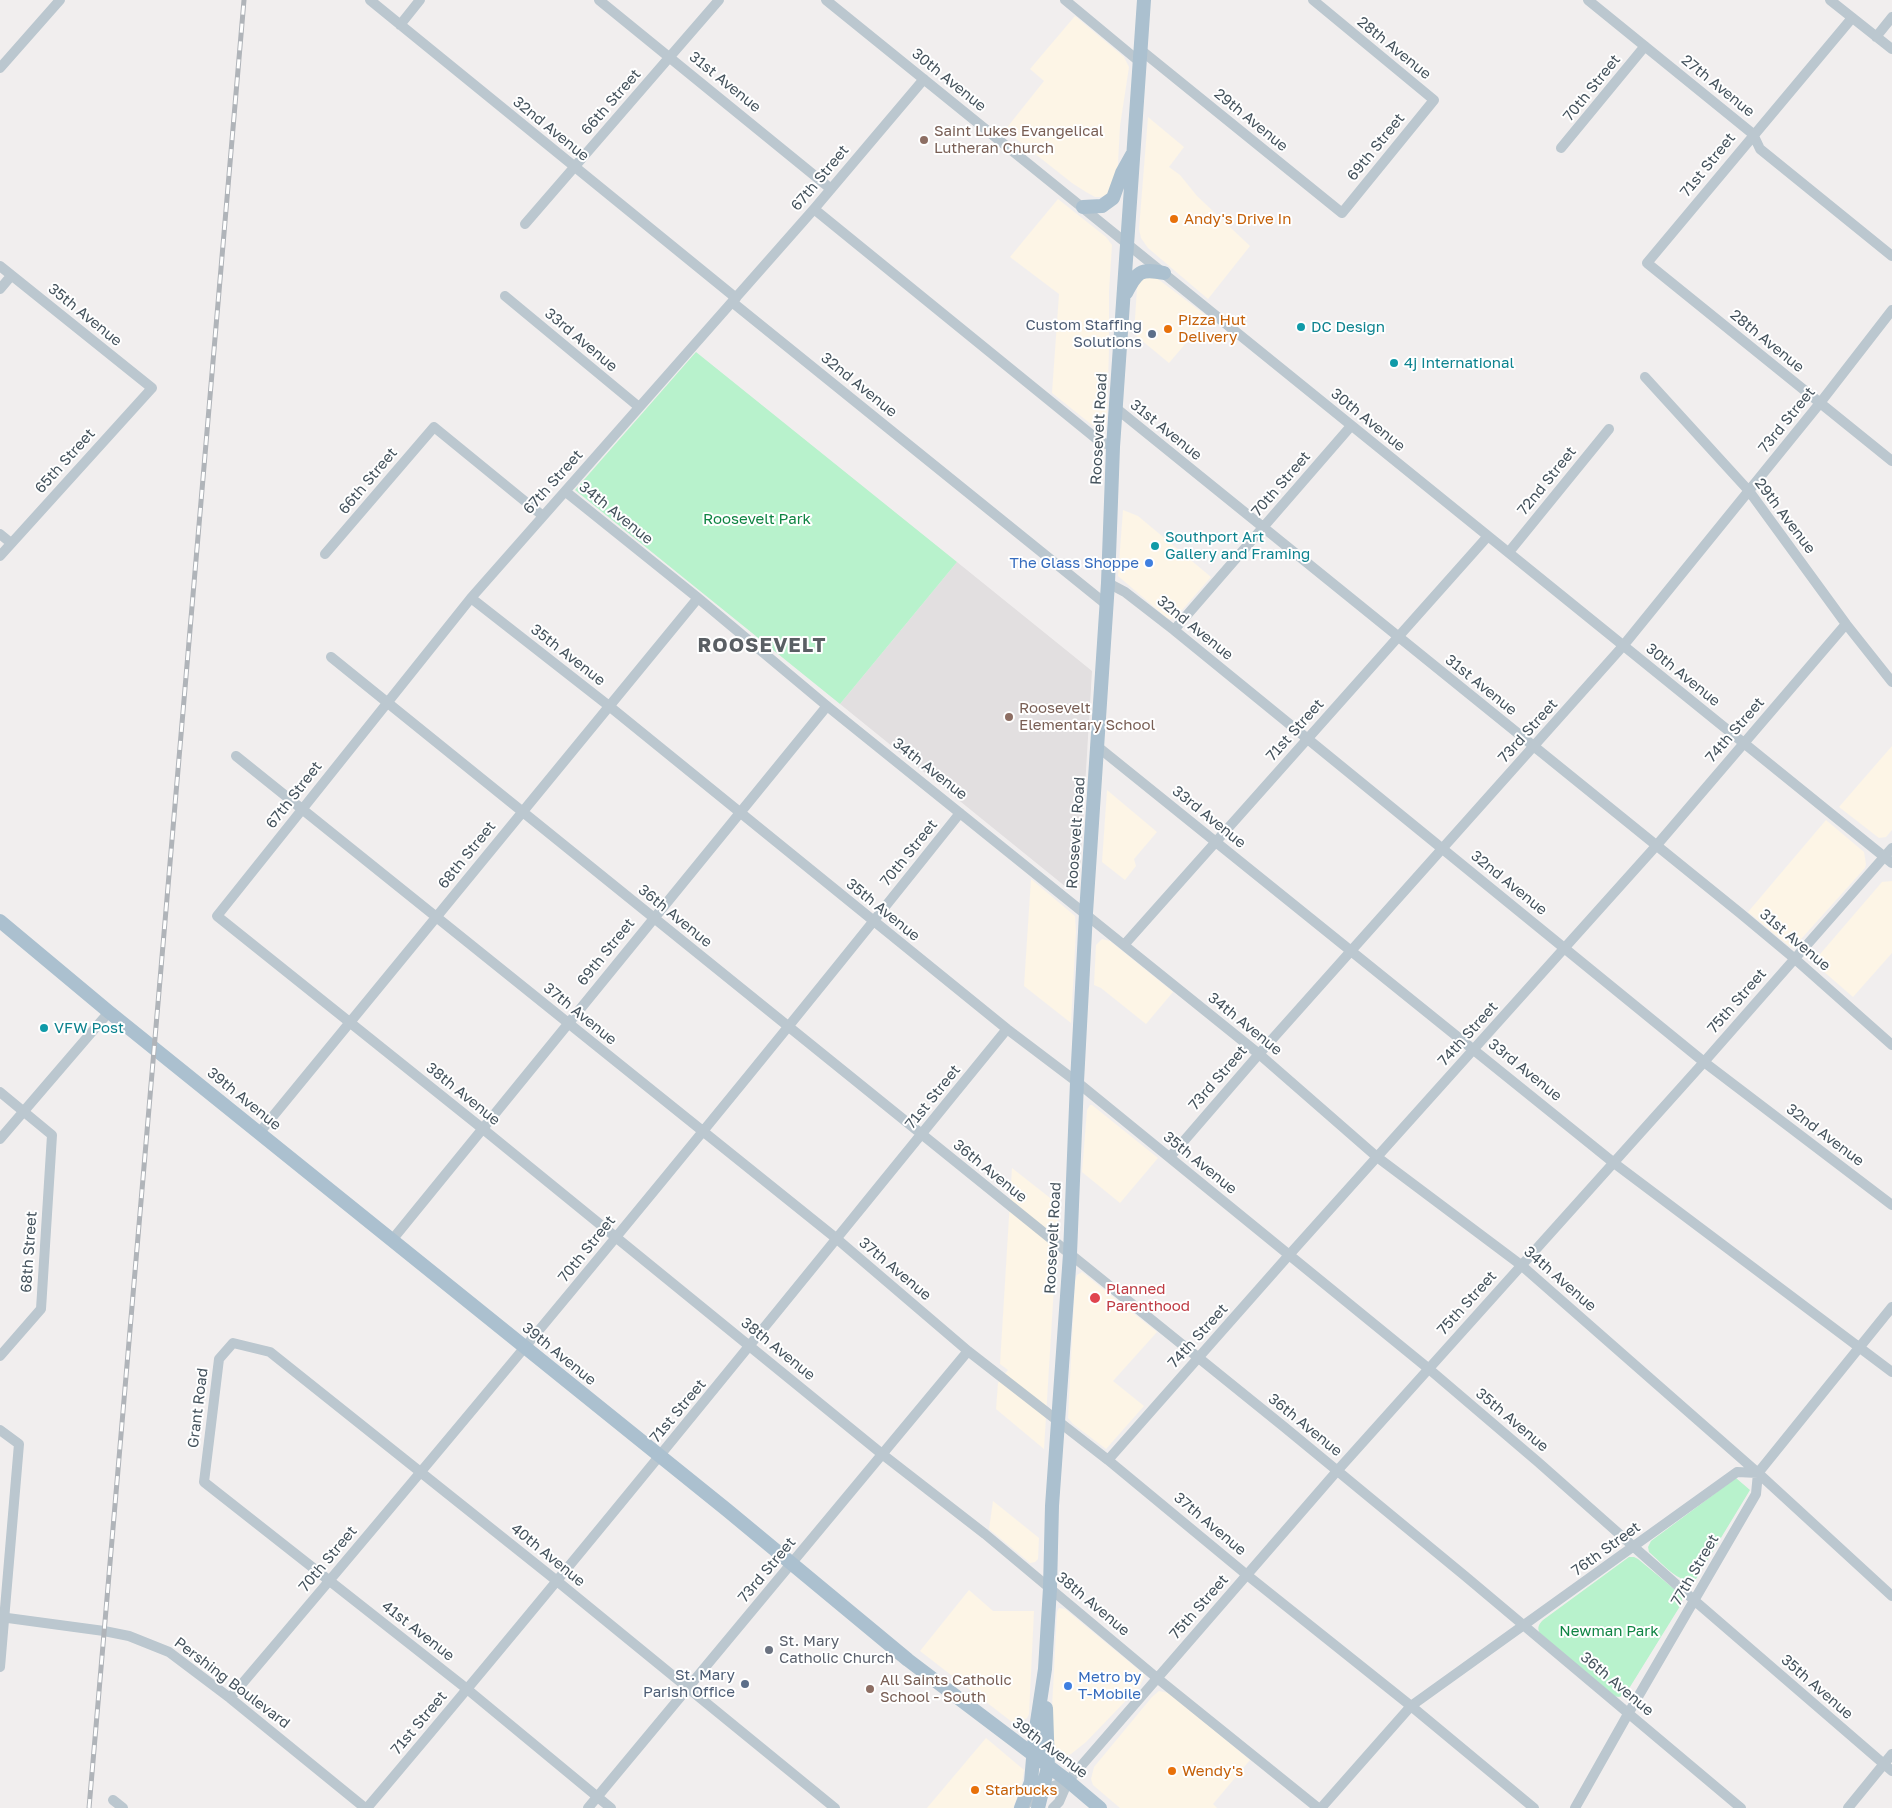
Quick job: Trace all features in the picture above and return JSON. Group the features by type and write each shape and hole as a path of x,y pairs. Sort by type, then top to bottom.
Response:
{"main road":[{"name":"Roosevelt Road","path":"1045,1669 1050,1588 1052,1506 1070,1254 1076,1082 1086,913 1107,605 1114,447 1144,0"},
{"path":"1083,207 1102,206 1113,198 1122,173 1134,150"},
{"path":"1124,296 1139,273 1151,270 1164,273"},
{"name":"39th Avenue","path":"0,921 109,1012 660,1456 908,1660 1068,1781 1100,1808"},
{"path":"1021,1808 1031,1782 1035,1735 1045,1669"},
{"path":"1038,1808 1048,1766 1045,1669"}],"street":[{"path":"0,68 60,0"},
{"name":"32nd Avenue","path":"370,0 1107,605"},
{"path":"400,24 420,0"},
{"name":"31st Avenue","path":"599,0 831,189"},
{"name":"66th Street","path":"525,224 719,0"},
{"name":"30th Avenue","path":"826,0 1888,860"},
{"name":"29th Avenue","path":"1065,0 1342,213"},
{"name":"28th Avenue","path":"1313,0 1434,100"},
{"name":"27th Avenue","path":"1588,0 1753,134 1760,149 1892,256"},
{"path":"1830,0 1892,49"},
{"path":"1876,37 1892,17"},
{"name":"71st Street","path":"1647,262 1852,18"},
{"name":"70th Street","path":"1561,148 1645,46"},
{"name":"67th Street","path":"217,916 386,702 471,598 814,209 924,79"},
{"name":"69th Street","path":"1342,213 1434,100"},
{"path":"814,209 1098,440 1114,447"},
{"name":"28th Avenue","path":"1647,262 1892,461"},
{"name":"35th Avenue","path":"0,266 152,388"},
{"path":"0,288 11,276"},
{"name":"33rd Avenue","path":"505,296 639,407"},
{"name":"73rd Street","path":"1170,1157 1259,1054 1623,646 1820,403 1892,310"},
{"name":"29th Avenue","path":"1645,377 1749,491 1846,624 1892,682"},
{"name":"65th Street","path":"0,556 152,388"},
{"name":"31st Avenue","path":"1117,409 1795,959 1892,1045"},
{"name":"70th Street","path":"1174,630 1351,426"},
{"name":"66th Street","path":"325,554 434,427 543,516"},
{"name":"72nd Street","path":"1509,552 1609,429"},
{"name":"34th Avenue","path":"566,492 698,598 827,706 1259,1054 1377,1157 1521,1265 1758,1473 1892,1596"},
{"path":"0,534 11,543"},
{"name":"71st Street","path":"1124,945 1488,536"},
{"name":"32nd Avenue","path":"1108,583 1126,592 1174,630 1704,1062 1892,1205"},
{"name":"35th Avenue","path":"471,598 609,706 873,922 1170,1157 1428,1369 1635,1546 1695,1601 1892,1771"},
{"name":"68th Street","path":"260,1132 698,598"},
{"name":"74th Street","path":"1108,1460 1656,846 1846,624"},
{"name":"36th Avenue","path":"331,657 1338,1471 1741,1808"},
{"name":"69th Street","path":"392,1240 827,706"},
{"name":"33rd Avenue","path":"1098,747 1614,1163 1892,1372"},
{"name":"37th Avenue","path":"236,756 703,1131 836,1239 968,1351 1108,1460 1247,1575 1412,1706 1534,1808"},
{"name":"70th Street","path":"230,1698 526,1348 960,813"},
{"name":"75th Street","path":"1053,1808 1059,1802 1068,1781 1247,1575 1428,1369 1795,959 1888,860 1892,848"},
{"name":"38th Avenue","path":"217,916 483,1129 882,1454 985,1534 1157,1678 1320,1808"},
{"path":"0,1139 109,1012"},
{"name":"71st Street","path":"366,1808 660,1456 1007,1029"},
{"path":"0,1092 24,1111"},
{"name":"68th Street","path":"0,1356 41,1309 52,1135 24,1111"},
{"path":"1758,1473 1892,1307"},
{"name":"40th Avenue","path":"234,1343 270,1352 421,1471 835,1808"},
{"name":"Grant Road","path":"204,1482 219,1359 234,1343"},
{"name":"73rd Street","path":"588,1808 968,1351"},
{"path":"0,1430 19,1444 0,1667"},
{"name":"76th Street","path":"1320,1808 1412,1706 1737,1472 1758,1473"},
{"name":"77th Street","path":"1575,1808 1756,1494 1758,1473"},
{"name":"41st Avenue","path":"204,1482 329,1582 467,1688 611,1808"},
{"name":"Pershing Boulevard","path":"3,1618 104,1630 129,1636 169,1652 230,1698 366,1808"},
{"path":"1848,1808 1892,1754"},
{"path":"1021,1808 1042,1790 1068,1781"},
{"path":"113,1800 123,1808"}],"shaded area":[{"path":"1075,16 1124,57 1129,67 1120,126 1117,182 1114,188 1101,197 1095,197 1072,183 1005,130 1044,81 1030,69"},
{"path":"1148,117 1184,147 1169,167 1180,175 1197,196 1250,246 1208,299 1148,248 1141,238 1139,229"},
{"path":"1058,199 1106,237 1112,245 1109,291 1107,417 1105,430 1101,431 1052,393 1059,294 1010,257"},
{"path":"1145,277 1158,279 1208,317 1169,363 1134,334 1137,288 1138,283"},
{"path":"1123,510 1138,516 1211,577 1176,617 1167,618 1118,576"},
{"path":"957,562 1092,671 1079,886 1076,890 1066,887 840,704"},
{"path":"1892,746 1892,830 1886,837 1879,838 1839,807"},
{"path":"1107,790 1157,832 1134,859 1136,866 1125,880 1102,862"},
{"path":"1826,820 1864,852 1865,868 1793,948 1748,912"},
{"path":"1031,879 1075,916 1076,931 1071,1023 1024,986"},
{"path":"1892,881 1892,953 1853,997 1815,964 1815,960 1882,882"},
{"path":"1102,939 1110,941 1173,992 1146,1024 1101,988 1094,985 1096,945"},
{"path":"1090,1105 1158,1158 1120,1203 1082,1172 1087,1110"},
{"path":"1012,1168 1059,1205 1044,1449 996,1409 998,1383 1008,1370 1000,1364"},
{"path":"1082,1272 1157,1332 1113,1381 1144,1406 1106,1449 1068,1418 1075,1281 1077,1275"},
{"path":"993,1501 1039,1538 1038,1559 1035,1562 1030,1563 989,1529"},
{"path":"969,1590 993,1611 1034,1611 1029,1714 1027,1718 1019,1723 1012,1722 920,1651"},
{"path":"1059,1608 1065,1609 1145,1675 1140,1686 1086,1742 1071,1754 1065,1756 1058,1756 1051,1750 1050,1746 1057,1612"},
{"path":"1159,1691 1169,1693 1250,1760 1213,1804 1217,1808 1120,1808 1093,1785 1091,1779 1094,1767"},
{"path":"986,1738 1024,1770 1022,1785 1013,1808 927,1808"}],"green space":[{"name":"Roosevelt Park","path":"696,352 957,562 840,704 575,490"},
{"path":"1736,1478 1750,1490 1696,1579 1690,1581 1678,1577 1649,1552 1648,1547 1651,1541"},
{"name":"Newman Park","path":"1629,1557 1638,1559 1679,1593 1682,1603 1625,1695 1619,1697 1613,1696 1540,1634 1538,1628 1543,1620"}],"railway":[{"path":"89,1808 244,0"}],"place":[{"name":"Saint Lukes Evangelical Lutheran Church","path":"924,140"},
{"name":"Andy's Drive In","path":"1174,219"},
{"name":"DC Design","path":"1301,327"},
{"name":"Pizza Hut Delivery","path":"1168,329"},
{"name":"Custom Staffing Solutions","path":"1152,334"},
{"name":"4j International","path":"1394,363"},
{"name":"Southport Art Gallery and Framing","path":"1155,546"},
{"name":"The Glass Shoppe","path":"1149,563"},
{"name":"Roosevelt Elementary School","path":"1009,717"},
{"name":"VFW Post","path":"44,1028"},
{"name":"Planned Parenthood","path":"1095,1298"},
{"name":"St. Mary Catholic Church","path":"769,1650"},
{"name":"St. Mary Parish Office","path":"745,1684"},
{"name":"Metro by T-Mobile","path":"1068,1686"},
{"name":"All Saints Catholic School - South","path":"870,1689"},
{"name":"Wendy's","path":"1172,1771"},
{"name":"Starbucks","path":"975,1790"}],"district":[{"name":"ROOSEVELT","path":"762,646"}]}
